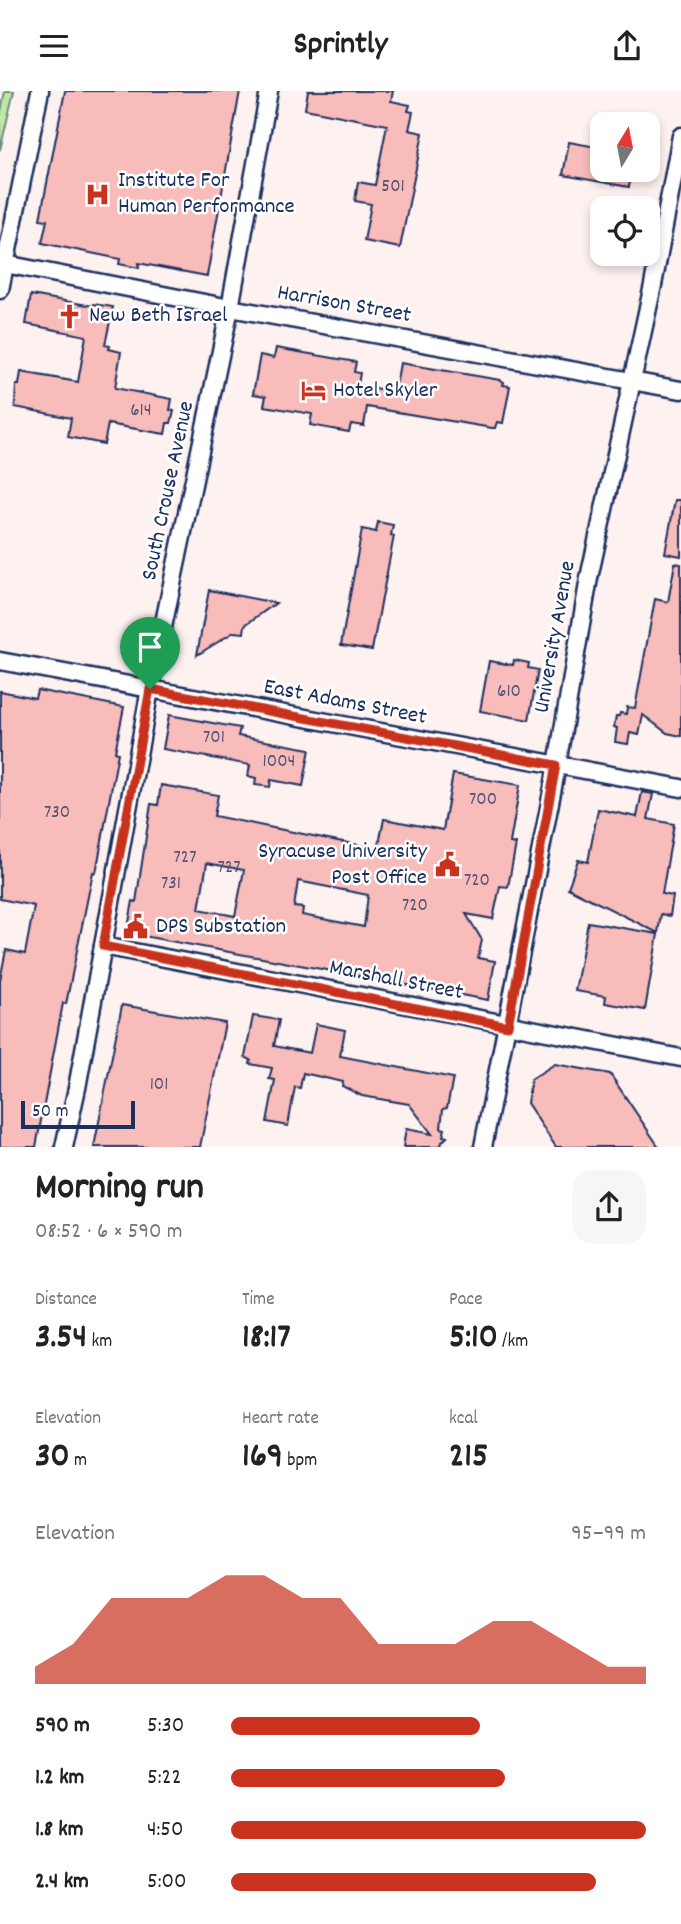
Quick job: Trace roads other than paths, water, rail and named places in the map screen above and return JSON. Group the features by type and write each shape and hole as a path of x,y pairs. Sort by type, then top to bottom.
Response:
{"street":[{"path":"0,290 2,263 40,91"},
{"name":"South Crouse Avenue","path":"64,1147 150,689 230,308 269,91"},
{"name":"University Avenue","path":"483,1147 508,1026 592,564 653,285 681,136"},
{"name":"Harrison Street","path":"2,263 230,308 681,390"},
{"name":"East Adams Street","path":"0,661 681,788"},
{"name":"Marshall Street","path":"103,946 681,1059"}],"place":[{"name":"Institute For Human Performance","path":"98,194"},
{"name":"New Beth Israel","path":"69,316"},
{"name":"Hotel Skyler","path":"313,391"},
{"name":"Syracuse University Post Office","path":"447,865"},
{"name":"DPS Substation","path":"136,927"}]}
